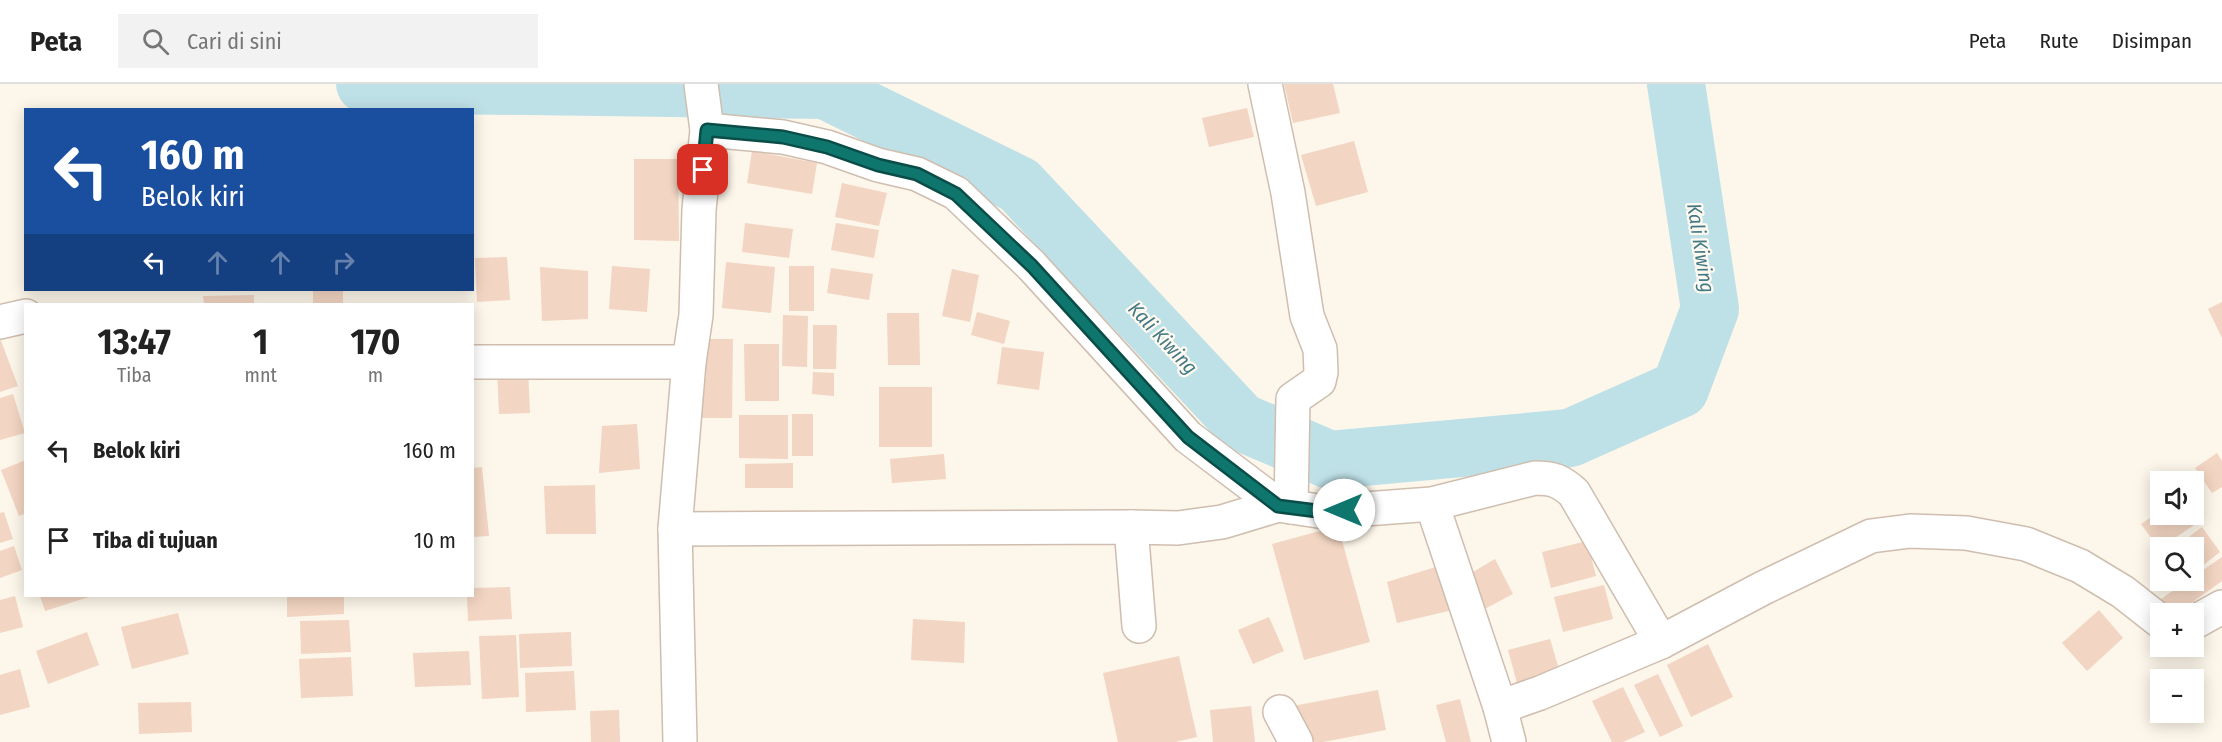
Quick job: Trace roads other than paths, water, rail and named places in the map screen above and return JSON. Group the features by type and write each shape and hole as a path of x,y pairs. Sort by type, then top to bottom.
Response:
{"street":[{"path":"680,742 675,529 689,362 696,315 699,210 706,126 701,84"},
{"path":"1265,84 1288,193 1307,316 1322,360 1318,381 1293,399 1286,500"},
{"path":"706,126 783,137 827,147 878,165 917,174 956,194 1032,266 1188,437 1286,500 1325,512 1432,504 1535,478 1552,478 1563,483 1574,493 1661,642"},
{"path":"0,322 24,316"},
{"path":"474,362 689,362"},
{"path":"675,529 1131,526 1178,528 1222,522 1286,500"},
{"path":"1432,504 1500,707 1509,742"},
{"path":"1131,526 1139,626"},
{"path":"1500,707 1540,693 1661,642 1835,552 1871,536 1910,531 1966,533 2026,544 2080,566 2123,592 2150,613"},
{"path":"2204,617 2222,608"},
{"path":"1280,712 1296,742"}],"waterway":[{"name":"Kali Kiwing","path":"365,84 825,90 1019,185 1241,422 1330,460 1570,438 1680,389 1710,309 1676,84"}]}
